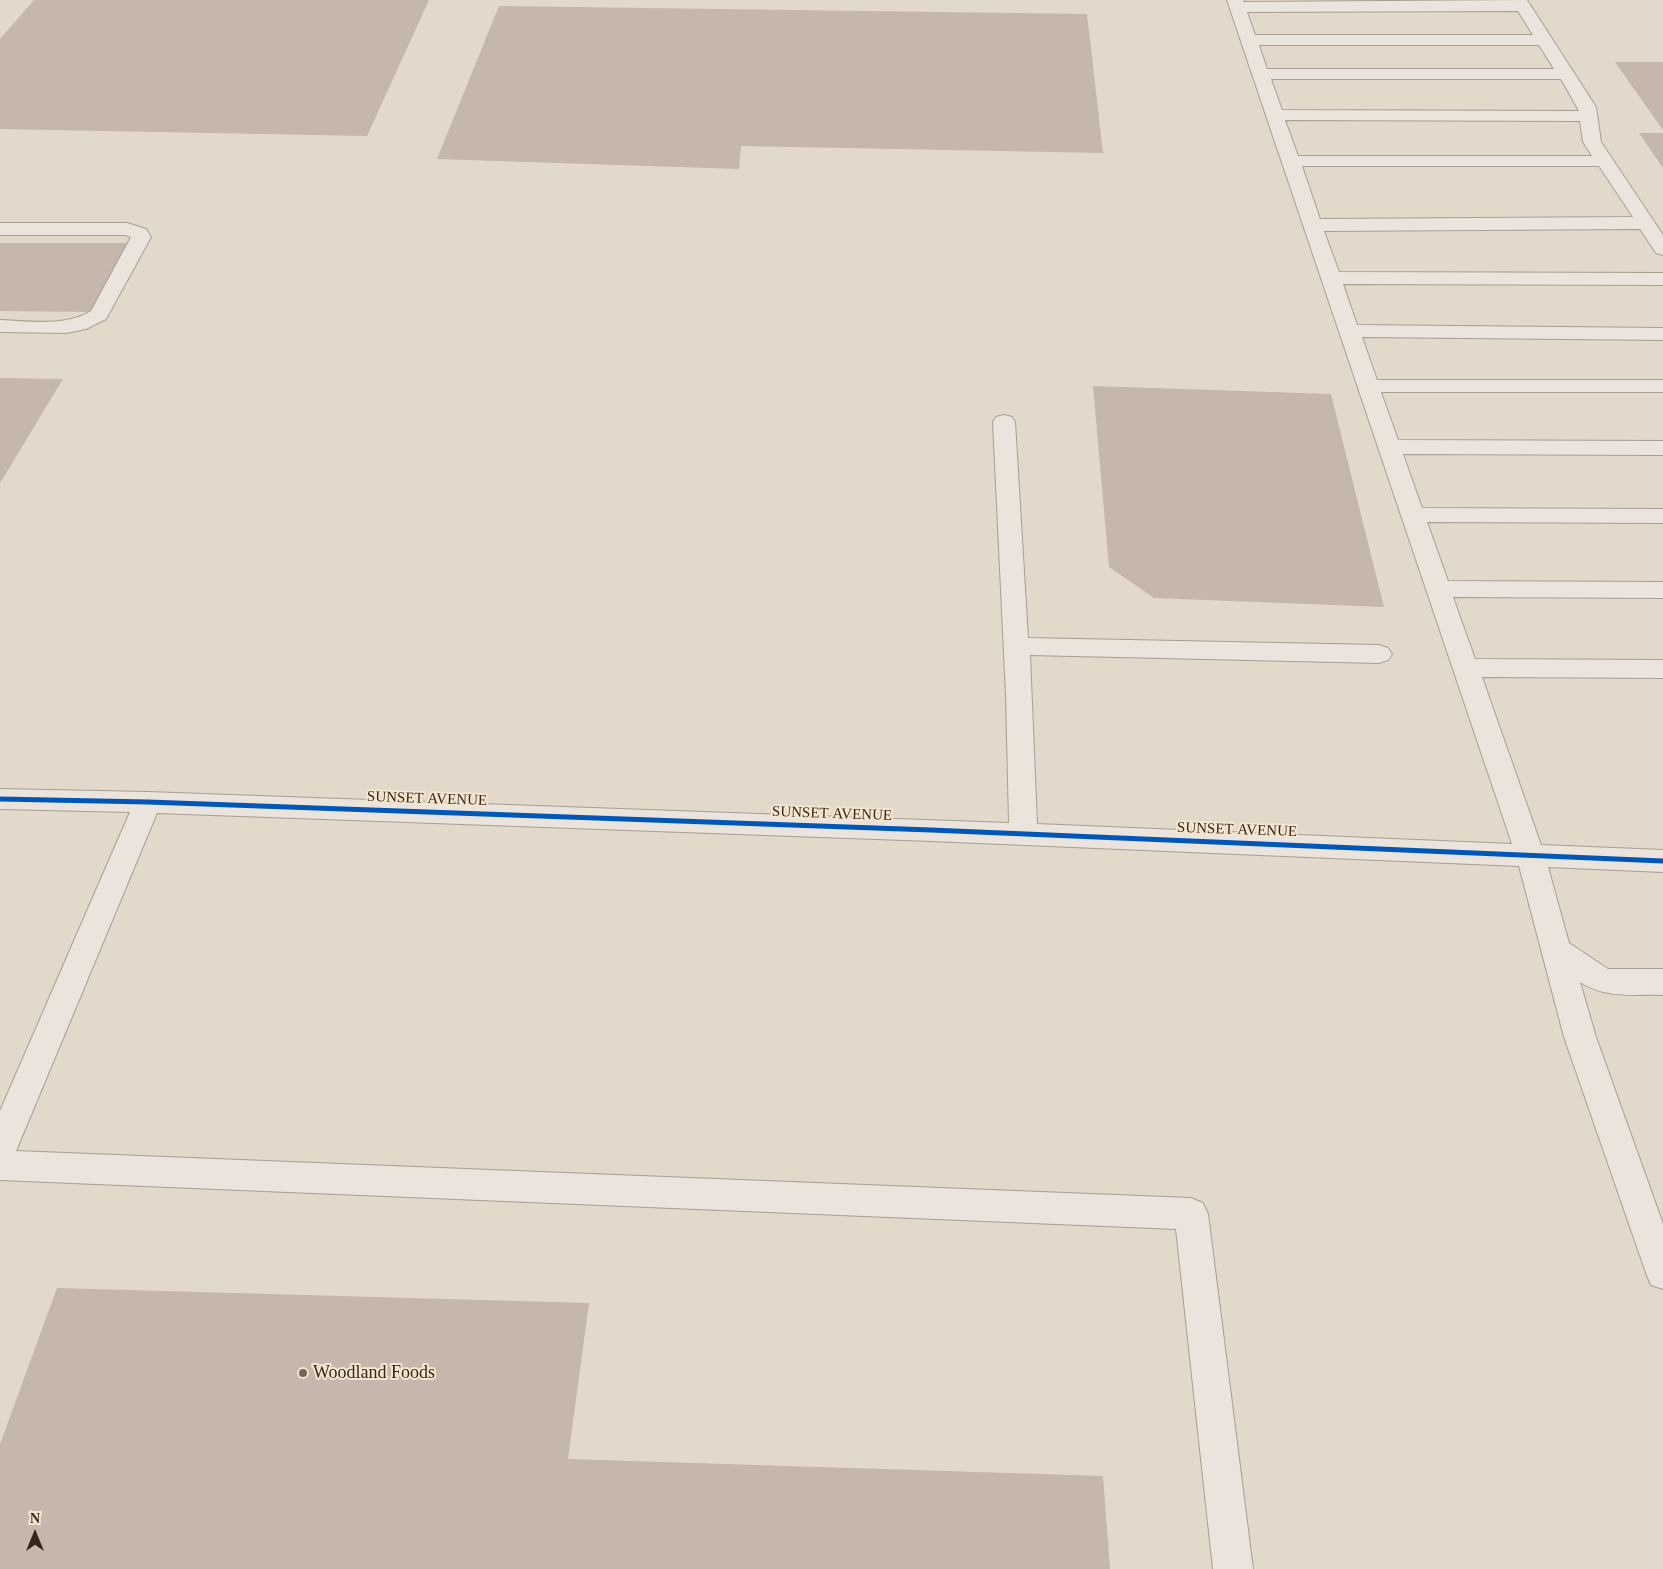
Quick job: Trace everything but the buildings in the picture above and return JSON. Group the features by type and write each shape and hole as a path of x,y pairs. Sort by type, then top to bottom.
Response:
{"street":[{"path":"1663,249 1592,142 1587,107 1521,3 1237,4 1530,855 1580,1036 1663,1273"},
{"path":"1250,40 1544,40"},
{"path":"1261,74 1565,74"},
{"path":"1275,115 1588,116"},
{"path":"1291,161 1605,161"},
{"path":"1313,225 1646,223"},
{"path":"0,229 127,229 138,233 142,237 99,315 92,321 77,326 0,326"},
{"path":"1331,278 1663,279"},
{"path":"1349,331 1663,334"},
{"path":"1368,386 1663,386"},
{"path":"1004,422 1017,646 1023,834"},
{"path":"1390,448 1663,448"},
{"path":"1413,515 1663,516"},
{"path":"1438,589 1663,590"},
{"path":"1017,646 1379,654"},
{"path":"1466,668 1663,669"},
{"name":"SUNSET AVENUE","path":"0,799 148,802 1023,834 1663,860"},
{"path":"0,1149 148,802"},
{"path":"1556,952 1603,981 1663,982"},
{"path":"0,1165 1191,1214 1233,1569"}],"cycle path":[{"path":"0,799 148,802 931,830 1663,861"}],"place":[{"name":"Woodland Foods","path":"303,1373"}]}
